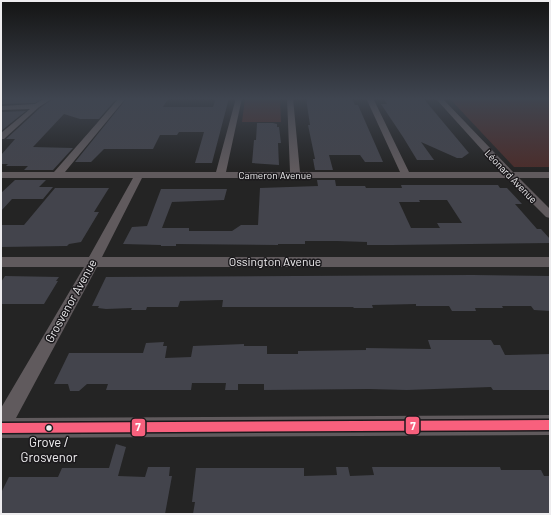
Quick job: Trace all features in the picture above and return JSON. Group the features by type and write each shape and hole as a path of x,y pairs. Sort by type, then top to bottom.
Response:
{"street":[{"path":"1,137 18,122"},
{"path":"57,175 102,122"},
{"path":"220,176 233,122"},
{"path":"293,122 295,175"},
{"path":"381,122 406,175"},
{"name":"Léonard Avenue","path":"461,122 550,216"},
{"name":"Cameron Avenue","path":"1,175 550,176"},
{"name":"Grosvenor Avenue","path":"1,427 93,262 139,175"},
{"name":"Ossington Avenue","path":"1,262 550,262"},
{"path":"1,427 550,425"}],"shaded area":[{"path":"472,122 550,122 550,167 514,167"}],"building":[{"path":"1,122 12,122 1,131"},
{"path":"25,122 56,122 33,147 73,148 53,170 24,170 28,166 6,166 8,164 1,164 1,155 15,139 6,139"},
{"path":"107,122 223,122 212,163 195,163 204,132 179,132 177,135 160,135 153,149 104,149 91,162 75,162"},
{"path":"310,122 365,122 383,162 365,162 360,155 329,155 333,170 315,170 313,159 315,159 308,125 310,125"},
{"path":"393,122 443,122 469,153 462,158 457,158 421,142 434,160 417,160"},
{"path":"257,123 273,123 277,124 277,127 279,127 281,143 278,143 279,165 252,163"},
{"path":"15,180 46,180 39,187 53,187 43,199 12,199 1,211 1,193"},
{"path":"317,180 335,180 336,186 365,186 366,188 402,188 401,185 498,185 500,188 507,188 522,204 515,204 537,229 541,229 550,239 550,243 367,245 367,242 305,241 305,244 278,245 176,244 176,246 161,246 123,244 132,227 147,226 161,189 227,189 224,200 172,202 162,228 189,228 189,231 232,231 241,225 258,225 260,188 318,186","holes":["447,200 462,223 437,223 440,228 411,228 399,202"]},
{"path":"55,188 109,188 94,212 99,212 81,242 69,244 67,246 1,247 1,225 24,225"},
{"path":"5,276 59,277 44,304 1,304 1,282"},
{"path":"550,276 550,311 534,310 531,306 502,306 503,308 475,308 476,311 452,311 449,306 416,306 416,304 372,305 373,308 222,307 223,300 180,301 178,307 147,307 146,310 131,310 132,308 106,309 98,308 99,306 92,306 106,277"},
{"path":"428,340 491,340 494,345 500,345 505,355 550,354 550,390 493,390 491,387 407,390 264,390 264,384 238,384 238,390 225,390 226,383 192,383 191,390 106,390 108,384 87,384 79,391 70,391 68,384 54,384 69,353 143,353 146,343 164,342 163,346 167,346 165,358 191,357 193,346 244,344 244,346 267,346 267,354 298,354 298,351 366,350 366,348 431,349"},
{"path":"116,444 126,447 118,476 145,477 148,467 170,467 169,476 172,476 165,514 1,514 1,493 9,477 58,477 62,468 109,468"},
{"path":"336,467 348,467 350,476 374,475 372,467 500,467 501,470 541,470 544,476 550,476 550,514 193,514 195,502 192,502 196,468 304,468 304,476 337,475"}],"transit line":[{"name":"7","path":"1,428 550,425"}],"place":[{"name":"Grove / Grosvenor","path":"49,428"}]}
